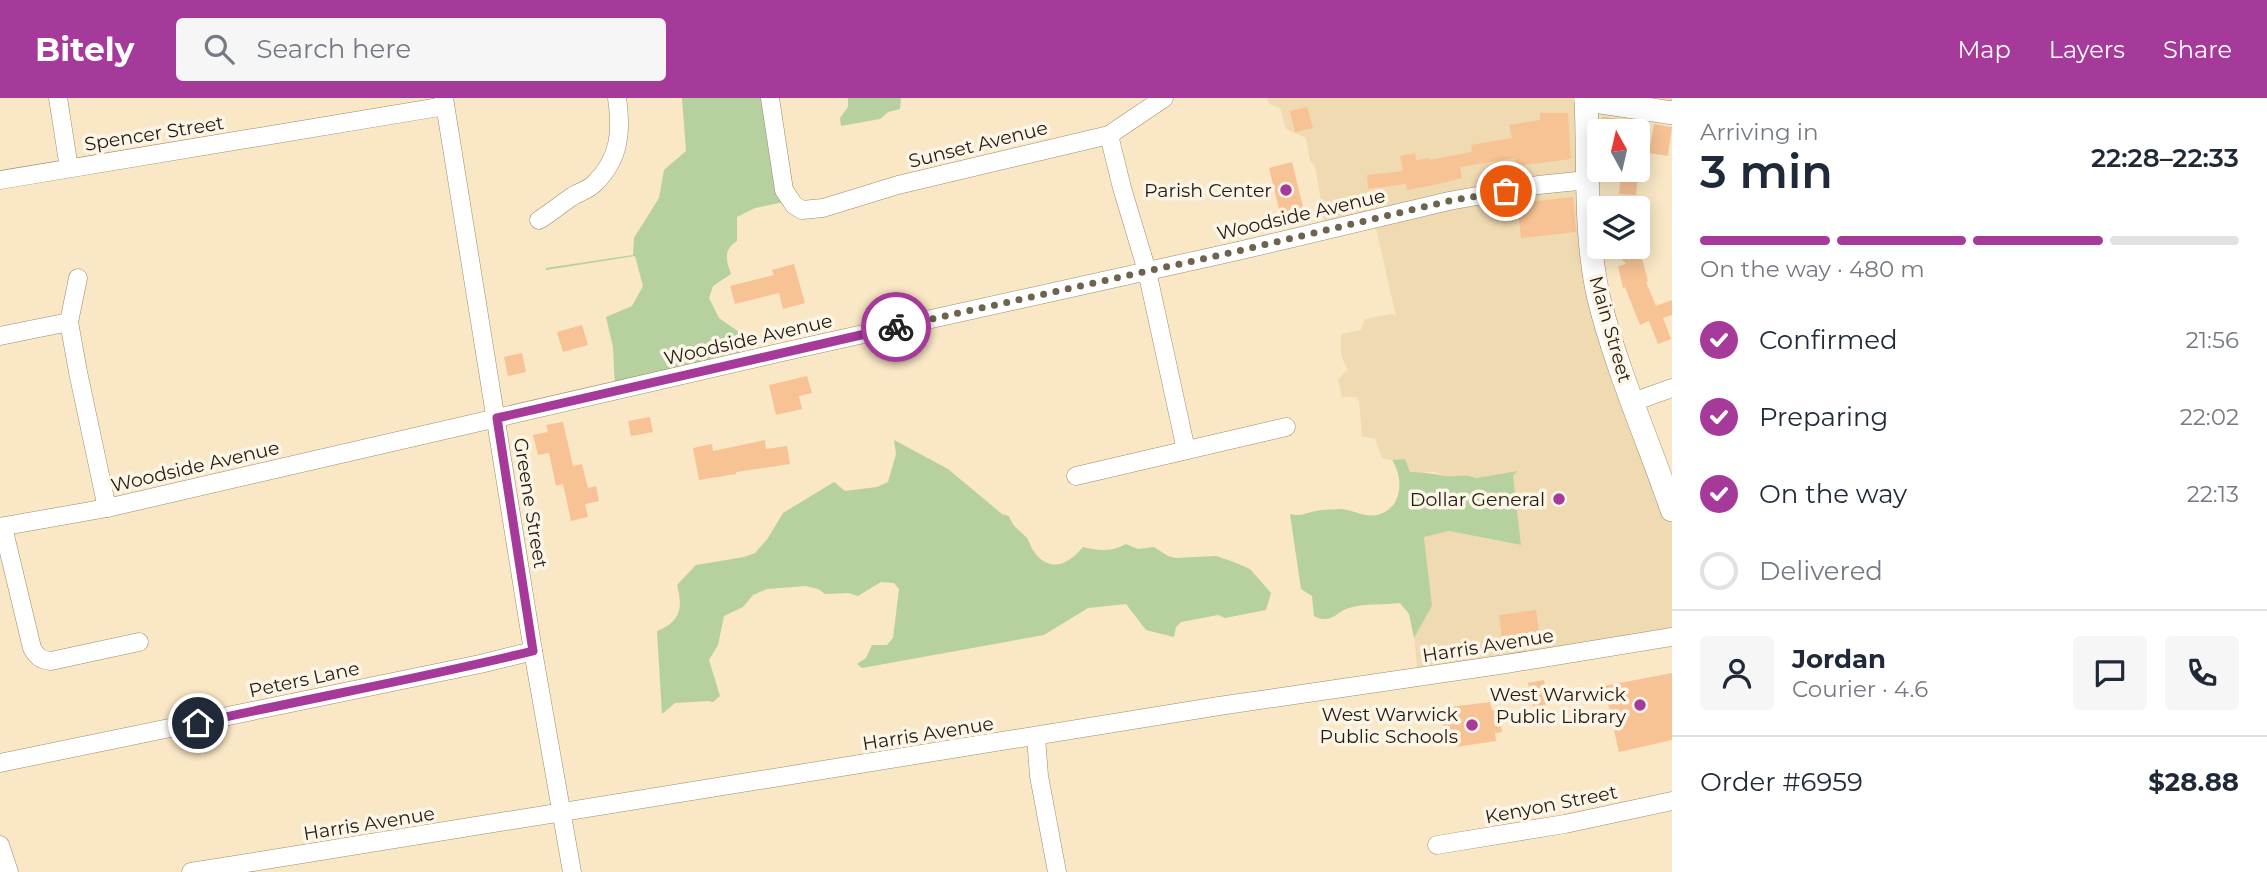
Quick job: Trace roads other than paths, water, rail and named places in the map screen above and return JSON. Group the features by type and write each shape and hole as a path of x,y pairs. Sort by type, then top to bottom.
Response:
{"main road":[{"path":"1586,99 1672,113"},
{"name":"Main Street","path":"1586,99 1587,140"},
{"name":"Main Street","path":"1588,182 1591,244 1600,300 1672,510"}],"street":[{"path":"58,98 69,168"},
{"path":"539,220 573,195 595,184 611,161 619,140 621,124 617,98"},
{"name":"Sunset Avenue","path":"770,98 783,190 794,205 802,210 823,208 898,185 1109,135 1164,98"},
{"name":"Spencer Street","path":"0,180 314,128 444,102"},
{"name":"Greene Street","path":"444,102 533,651 572,872"},
{"path":"1109,135 1147,271 1186,450"},
{"name":"Woodside Avenue","path":"1,527 107,508 1449,201 1538,185 1587,180"},
{"path":"78,278 69,323 107,508"},
{"path":"0,337 69,323"},
{"path":"1633,402 1672,388"},
{"path":"1076,476 1286,427"},
{"path":"1,527 32,648 37,656 43,661 51,661 139,642"},
{"name":"Harris Avenue","path":"191,872 1194,710 1672,637"},
{"name":"Peters Lane","path":"0,763 533,651"},
{"path":"1036,737 1038,776 1057,872"},
{"name":"Kenyon Street","path":"1437,845 1564,824 1672,801"},
{"path":"0,845 9,872"}],"place":[{"name":"Parish Center","path":"1286,190"},
{"name":"Dollar General","path":"1559,499"},
{"name":"West Warwick Public Library","path":"1640,705"},
{"name":"West Warwick Public Schools","path":"1472,725"}]}
